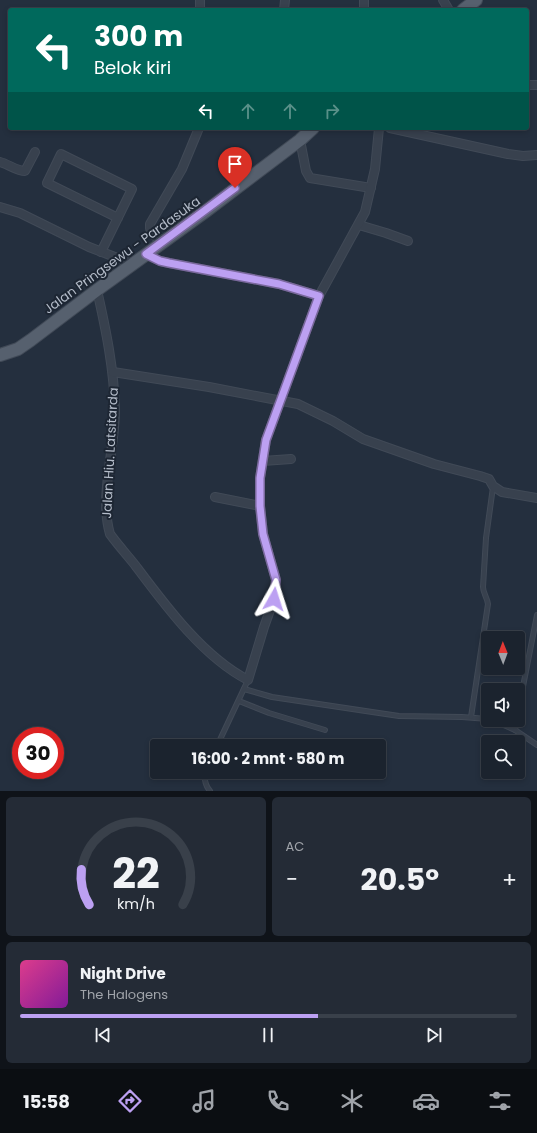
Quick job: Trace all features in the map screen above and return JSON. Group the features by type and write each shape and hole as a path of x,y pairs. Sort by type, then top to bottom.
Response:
{"main road":[{"path":"466,8 476,0"},
{"name":"Jalan Pringsewu - Pardasuka","path":"0,355 18,348 31,340 300,140 311,130"}],"street":[{"path":"164,241 152,235 150,224 182,169 198,130"},
{"path":"248,680 274,599 276,580 263,534 260,506 260,478 266,440 280,400 289,381 300,346 319,296 365,212 378,150 379,130"},
{"path":"399,130 508,154 523,156 537,155"},
{"path":"300,140 306,171 310,178 371,188"},
{"path":"0,162 21,171 25,171 35,152"},
{"path":"101,252 118,218 132,189 61,154 47,183 118,218"},
{"path":"0,207 20,213 61,235 133,264"},
{"path":"359,225 386,232 408,241"},
{"path":"146,254 160,261 279,284 319,296"},
{"name":"Jalan Hiu. Latsitarda","path":"97,290 109,342 113,372 115,410 114,436 107,482 107,525 110,534 147,583 194,639 235,674 248,680"},
{"path":"113,372 298,404 314,411 364,439 434,464 489,479 493,486 502,492 537,498"},
{"path":"263,461 291,459"},
{"path":"215,497 260,506"}],"lane":[{"path":"472,717 488,604 482,587 486,538 493,486"},
{"path":"524,683 537,615"},
{"path":"221,739 248,680"},
{"path":"244,689 272,697 399,716 481,718"},
{"path":"239,701 284,718 325,730"},
{"path":"508,727 537,745"},
{"path":"204,779 206,787 210,791"}],"route":[{"path":"235,188 206,211 146,254 160,261 279,284 319,296 300,346 289,381 280,400 266,440 260,478 259,493 263,534 276,580 274,599"}]}
